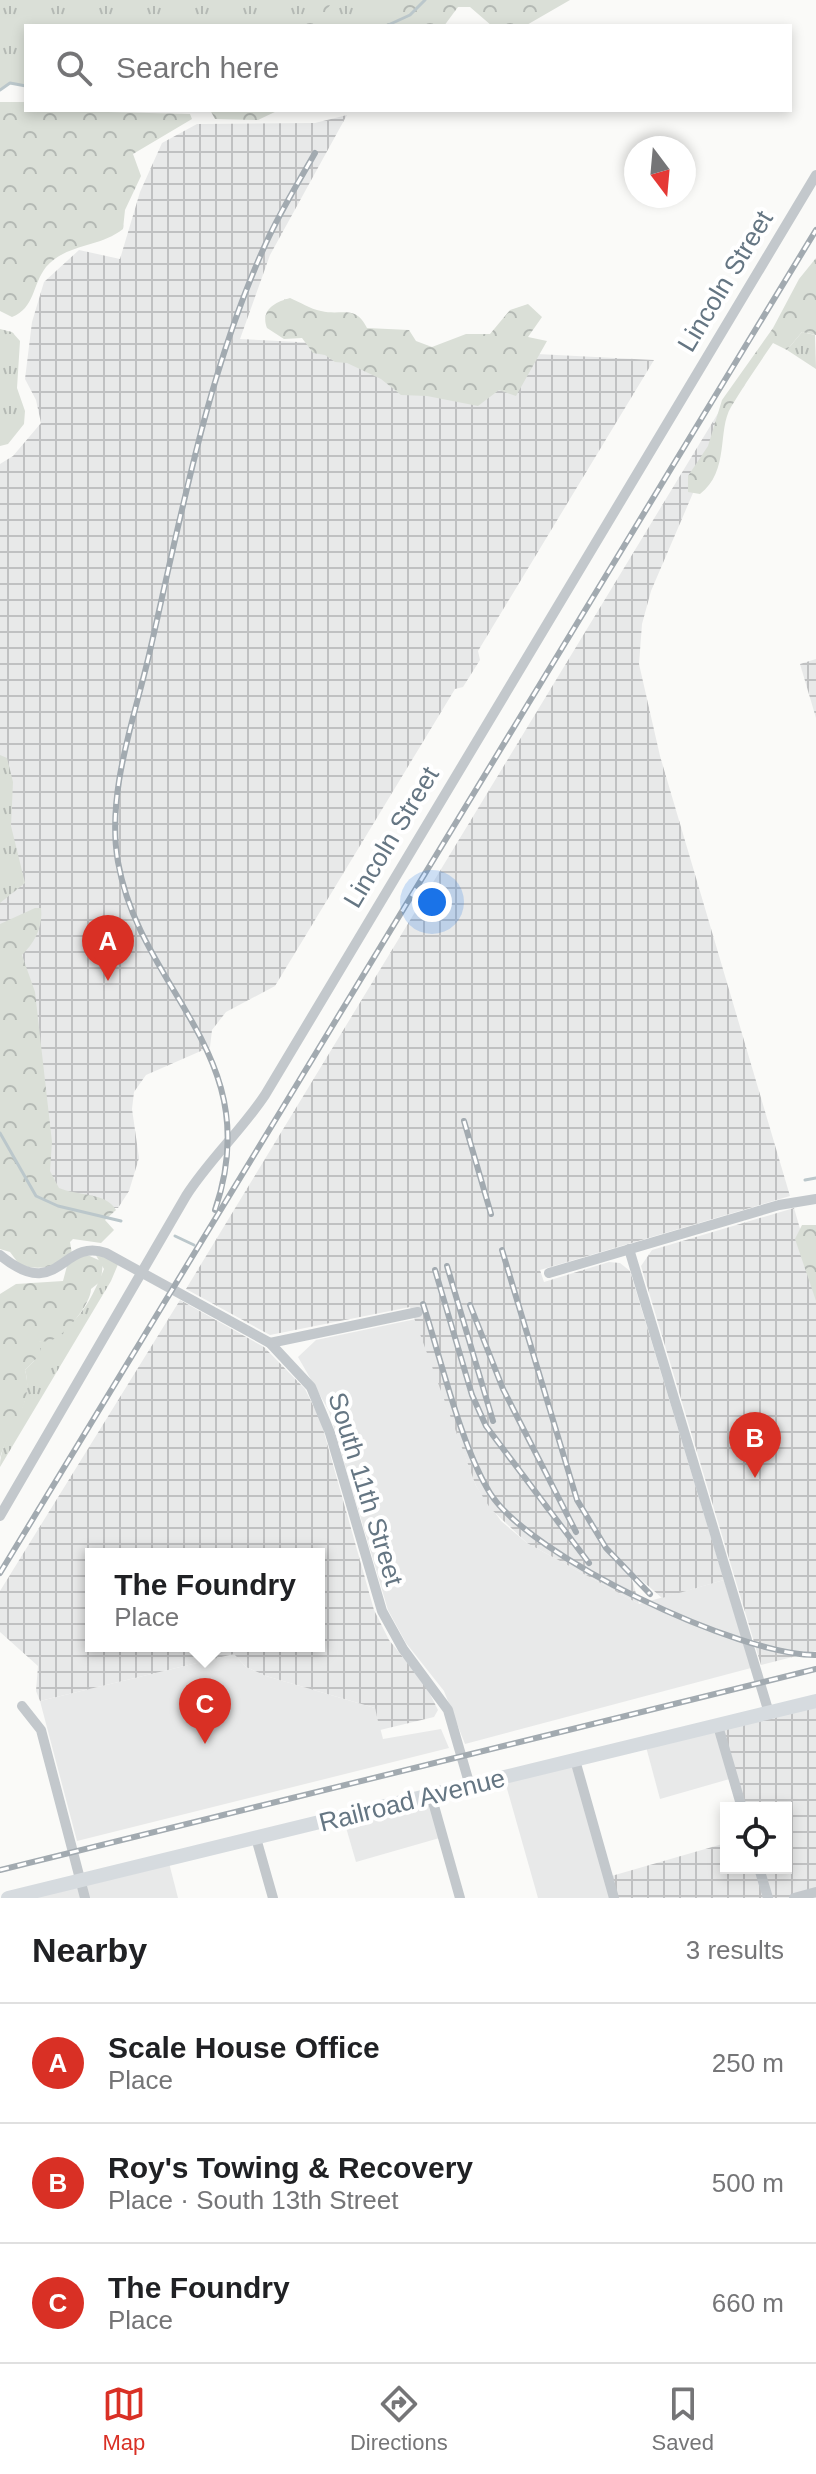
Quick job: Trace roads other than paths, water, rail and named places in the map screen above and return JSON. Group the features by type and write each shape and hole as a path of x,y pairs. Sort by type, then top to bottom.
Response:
{"main road":[{"name":"Railroad Avenue","path":"8,1898 816,1701"}],"street":[{"name":"Lincoln Street","path":"0,1516 199,1176 245,1124 265,1095 816,175"},
{"path":"549,1273 779,1205 816,1199"},
{"name":"South 11th Street","path":"0,1255 12,1266 48,1273 59,1269 75,1253 93,1248 143,1272 270,1343 298,1369 321,1407 382,1611 403,1649 448,1710 470,1786"},
{"path":"629,1249 769,1713"},
{"path":"270,1343 418,1312"},
{"path":"22,1706 41,1730 85,1898"},
{"path":"718,1726 740,1802"},
{"path":"575,1760 614,1898"},
{"path":"431,1795 460,1898"},
{"path":"256,1838 273,1898"},
{"path":"761,1874 768,1898"},
{"path":"794,1898 816,1892"}],"waterway":[{"path":"390,24 410,15 425,0"},
{"path":"0,90 10,83 24,86"},
{"path":"0,1133 36,1196 58,1206 121,1221"},
{"path":"805,1180 816,1178"},
{"path":"175,1236 194,1245"}],"railway":[{"path":"215,1210 227,1156 225,1109 214,1066 150,950 131,908 118,862 116,810 123,757 211,394 245,292 266,243 315,153"},
{"path":"0,1573 816,230"},
{"path":"464,1121 491,1214"},
{"path":"502,1250 577,1500 606,1548 650,1594"},
{"path":"447,1266 493,1421"},
{"path":"435,1270 472,1395 486,1426 589,1563"},
{"path":"423,1304 470,1451 490,1493 512,1518 591,1573 690,1621 782,1651 816,1655"},
{"path":"470,1305 503,1389 576,1532"},
{"path":"0,1870 816,1669"}],"place":[{"name":"Scale House Office","path":"108,981"},
{"name":"Roy's Towing & Recovery","path":"755,1478"},
{"name":"The Foundry","path":"205,1744"}]}
